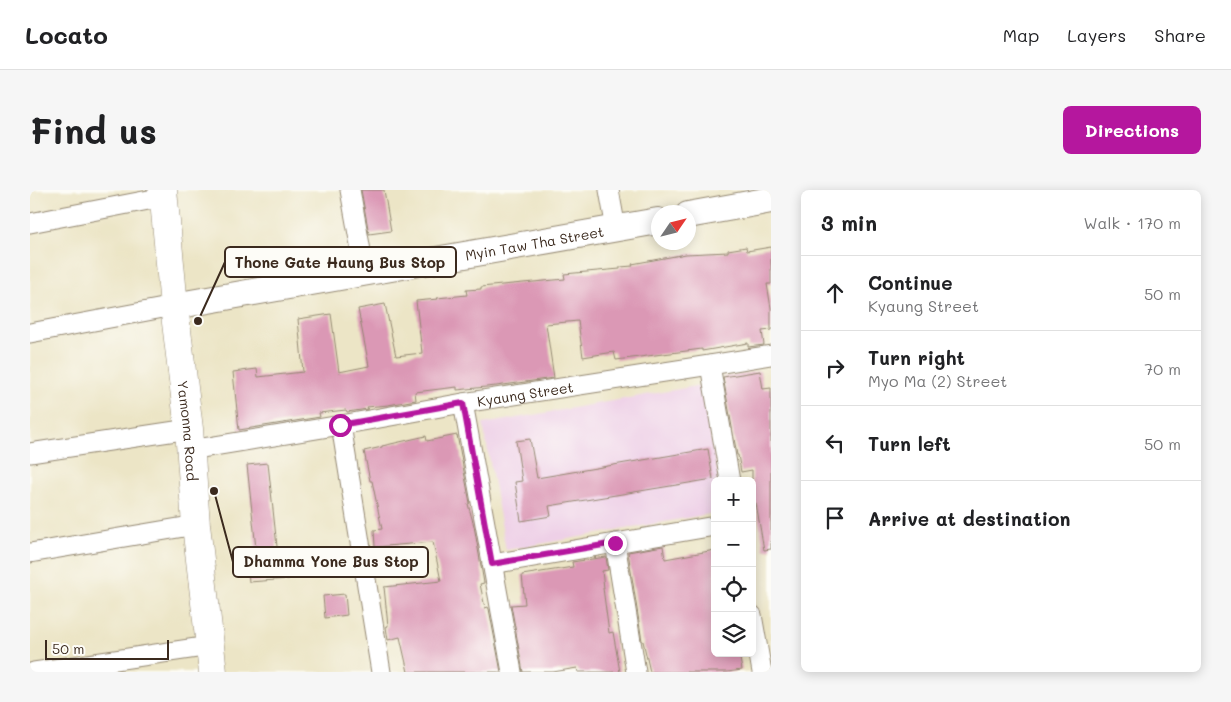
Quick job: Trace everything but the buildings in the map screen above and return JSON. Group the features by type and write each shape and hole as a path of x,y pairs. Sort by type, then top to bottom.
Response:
{"main road":[{"name":"Yamonna Road","path":"163,193 189,439 196,525 212,659"},
{"path":"696,214 771,200"},
{"name":"Myin Taw Tha Street","path":"174,306 651,222"}],"street":[{"path":"350,190 365,272"},
{"path":"609,190 616,229"},
{"path":"30,223 163,193"},
{"path":"30,333 174,306"},
{"name":"Kyaung Street","path":"30,453 340,425 463,403 771,355"},
{"path":"710,366 729,477"},
{"path":"463,403 512,672"},
{"path":"340,425 381,672"},
{"path":"30,554 196,525"},
{"path":"492,564 711,527"},
{"path":"615,543 636,672"},
{"path":"756,638 762,672"},
{"path":"34,672 212,659"}],"shaded area":[{"path":"702,385 718,477 711,477 711,514 506,550 483,424"}],"place":[{"name":"Thone Gate Haung Bus Stop","path":"198,321"},
{"name":"Dhamma Yone Bus Stop","path":"214,491"}],"route":[{"path":"340,425 463,403 492,564 615,543"}]}
